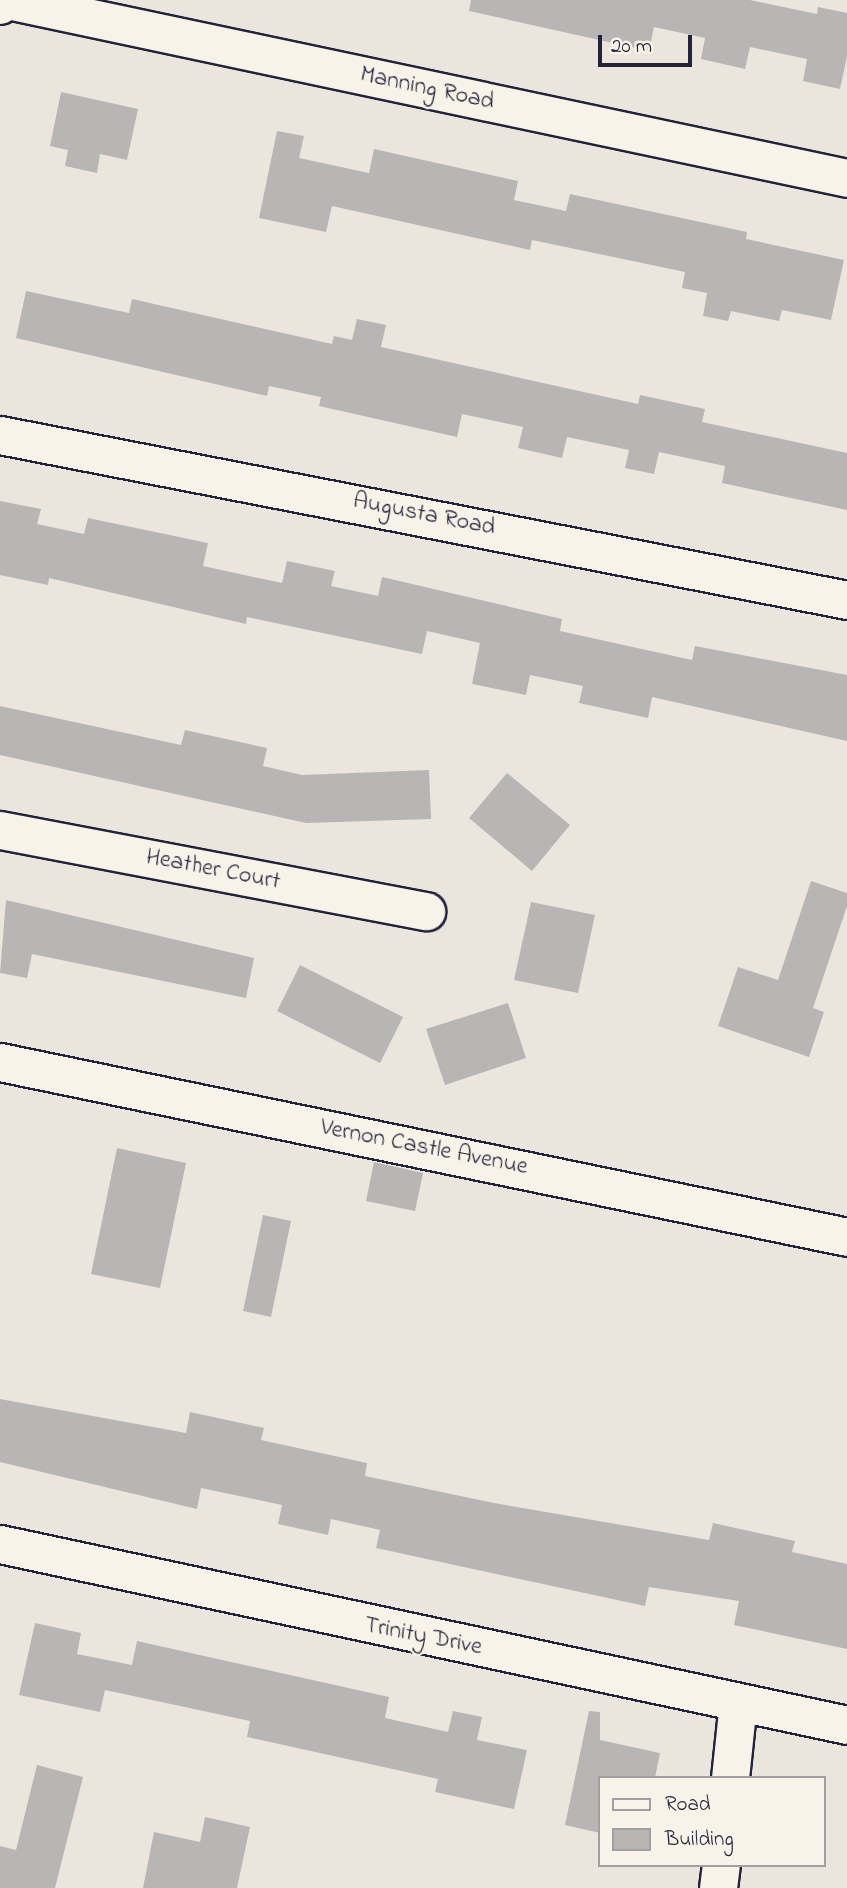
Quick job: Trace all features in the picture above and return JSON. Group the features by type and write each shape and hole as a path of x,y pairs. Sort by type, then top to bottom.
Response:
{"street":[{"name":"Manning Road","path":"6,0 847,178"},
{"name":"Augusta Road","path":"0,435 847,600"},
{"name":"Heather Court","path":"0,830 426,911"},
{"name":"Vernon Castle Avenue","path":"0,1062 847,1237"},
{"name":"Trinity Drive","path":"0,1544 847,1725"},
{"path":"730,1776 738,1703"},
{"path":"718,1888 721,1867"}],"building":[{"path":"471,0 750,0 817,14 818,7 847,13 847,56 840,89 803,81 807,59 750,47 745,69 701,59 705,38 654,27 649,51 469,11"},
{"path":"61,92 138,109 127,160 100,154 97,173 65,166 68,150 50,146"},
{"path":"277,131 304,136 299,158 369,173 374,149 518,181 514,200 566,211 570,194 747,232 746,239 844,260 831,320 782,310 779,321 731,311 728,321 703,316 707,293 682,288 685,272 532,240 530,250 332,206 326,232 259,218"},
{"path":"26,291 129,313 132,299 332,344 334,336 352,340 357,319 386,325 381,347 638,404 640,395 705,409 702,422 847,453 847,510 722,483 725,466 659,452 654,474 625,468 629,450 567,437 562,458 518,448 523,427 462,414 457,437 319,406 321,397 269,386 267,396 16,338"},
{"path":"0,501 41,509 37,524 84,534 88,518 208,543 203,566 282,583 287,561 335,571 331,586 378,596 382,577 562,619 560,631 692,660 695,646 847,675 847,741 652,697 648,718 579,703 583,686 530,675 526,695 472,684 480,643 427,631 422,654 247,617 246,624 49,578 48,585 0,575"},
{"path":"0,706 181,745 185,730 267,748 263,766 302,775 429,770 431,819 306,823 0,755"},
{"path":"507,773 570,825 532,871 469,818"},
{"path":"811,881 847,893 847,906 813,1008 824,1012 809,1057 718,1026 738,967 778,980"},
{"path":"6,900 254,958 246,998 32,954 27,978 0,973"},
{"path":"531,902 595,915 578,993 514,980"},
{"path":"300,965 403,1017 380,1063 277,1011"},
{"path":"508,1003 526,1058 445,1085 426,1029"},
{"path":"117,1148 186,1163 160,1288 91,1274"},
{"path":"374,1162 423,1173 415,1211 366,1201"},
{"path":"263,1215 291,1221 271,1317 243,1311"},
{"path":"0,1399 186,1433 190,1412 264,1428 261,1440 367,1463 365,1476 494,1503 709,1540 713,1523 795,1541 792,1552 847,1564 847,1649 734,1625 739,1601 649,1587 645,1606 376,1548 380,1530 331,1519 328,1535 278,1524 282,1505 201,1488 197,1509 0,1462"},
{"path":"35,1623 81,1633 77,1654 132,1665 137,1641 389,1697 385,1718 448,1732 453,1711 482,1717 477,1740 527,1750 514,1809 435,1792 438,1779 247,1737 250,1721 105,1690 100,1712 19,1695"},
{"path":"589,1711 600,1712 600,1740 660,1753 655,1776 598,1776 598,1833 565,1825"},
{"path":"37,1765 83,1777 55,1888 0,1888 0,1846 16,1850"},
{"path":"205,1817 250,1827 237,1888 143,1888 154,1832 200,1842"}]}
